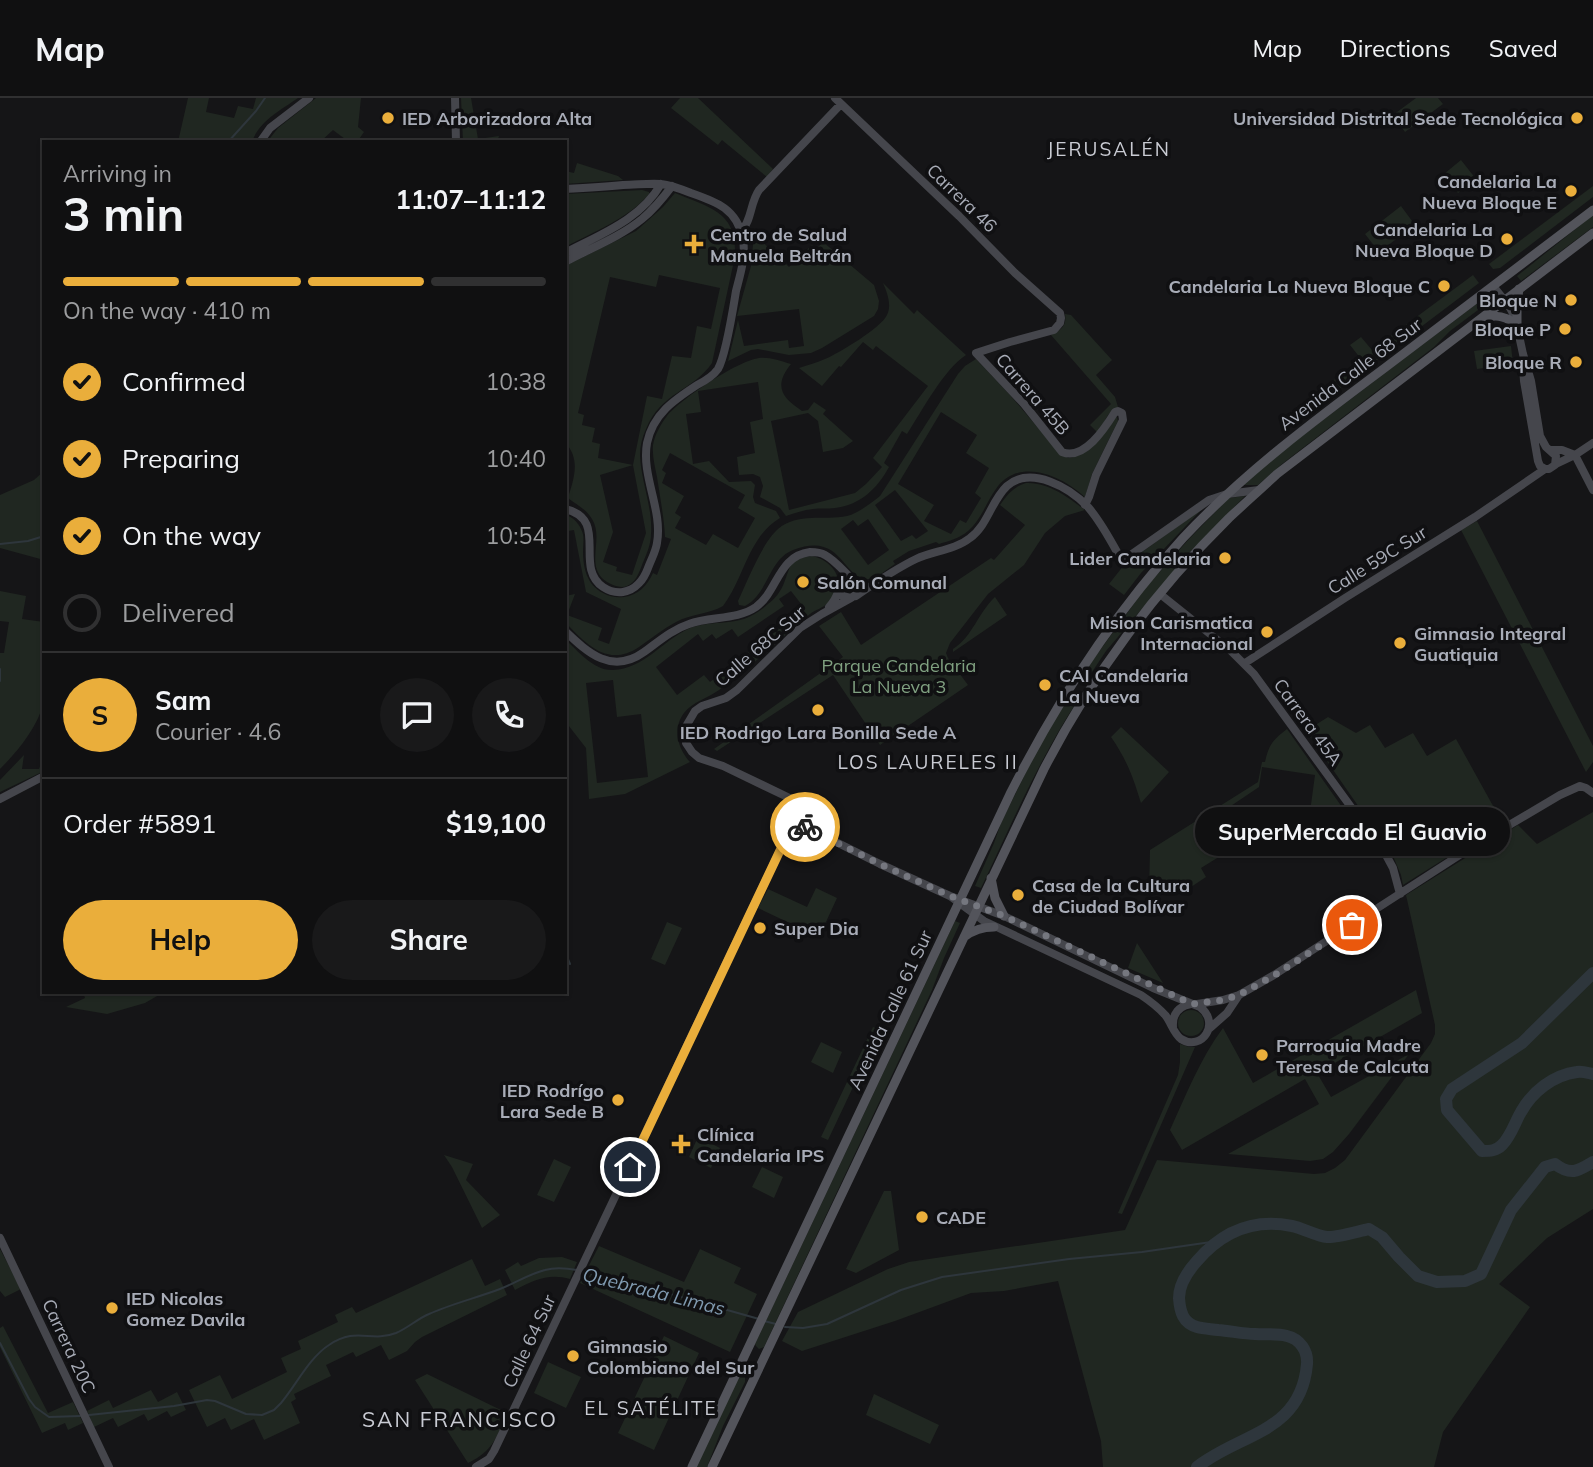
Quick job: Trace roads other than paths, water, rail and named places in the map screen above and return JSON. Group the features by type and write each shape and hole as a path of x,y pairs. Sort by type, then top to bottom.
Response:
{"main road":[{"name":"Avenida Calle 68 Sur","path":"1143,583 1227,494 1265,460 1593,210"},
{"name":"Avenida Calle 68 Sur","path":"1160,594 1209,539 1277,474 1593,233"},
{"path":"1517,326 1519,289"},
{"path":"1479,319 1499,316 1509,319 1517,326"},
{"path":"1265,460 1273,465 1277,474"},
{"name":"Avenida Calle 61 Sur","path":"692,1467 956,899 1051,715 1143,583"},
{"name":"Avenida Calle 61 Sur","path":"712,1467 1053,751 1095,682 1160,594"},
{"path":"1074,679 1080,687 1095,682"},
{"path":"991,878 995,898 1004,916"},
{"path":"963,938 976,930 995,927"},
{"path":"750,1344 754,1351 767,1351"}],"street":[{"path":"261,140 270,128 309,98"},
{"path":"455,98 456,140"},
{"path":"741,232 759,190 838,101"},
{"name":"Carrera 46","path":"838,101 1061,316 1060,324 1051,331 976,354"},
{"path":"567,189 661,184 709,199 726,208 734,217 741,232 743,261 718,368 708,379 674,401 659,416 648,441 646,461 658,526 657,543 646,574 636,586 618,592 606,589 594,579 589,566 590,541 586,522 576,512 567,510"},
{"path":"567,252 634,216 649,202 661,184"},
{"path":"567,261 641,220 672,186"},
{"path":"1493,285 1513,312 1517,326 1540,466 1545,469 1552,468 1593,443"},
{"name":"Carrera 45B","path":"976,354 1024,404 1062,452 1076,453 1103,432 1116,411 1123,415 1085,505"},
{"path":"1522,354 1531,381 1540,436 1549,451 1556,456 1556,464"},
{"path":"1538,461 1541,453 1549,451 1562,450 1575,454 1593,490"},
{"name":"Calle 59C Sur","path":"1526,483 1538,461"},
{"name":"Calle 59C Sur","path":"1245,663 1475,517 1545,469"},
{"name":"Calle 68C Sur","path":"821,614 915,559 961,544 982,527 1001,493 1018,480 1031,477 1046,480 1085,505"},
{"path":"1085,505 1122,561 1202,504 1227,494 1259,490"},
{"path":"567,633 594,656 611,662 625,661 640,655 683,626 747,612 764,600 790,560 804,554 823,554 835,563 854,581 859,590 854,597 845,597 840,588 839,572 835,563"},
{"path":"840,588 846,580 854,581"},
{"name":"Calle 68C Sur","path":"854,581 863,585 879,581"},
{"name":"Calle 68C Sur","path":"802,804 695,755 684,738 686,723 698,708 726,698 737,690 794,634 835,601 840,588"},
{"name":"Carrera 45A","path":"1160,594 1245,663 1386,855 1393,868 1400,894"},
{"path":"0,799 42,777"},
{"path":"1174,1030 1173,1018 1176,1012 1186,1005 1239,995 1560,795 1580,786 1593,793"},
{"name":"Calle 64 Sur","path":"478,1467 495,1451 802,804"},
{"path":"794,821 956,899 976,910 995,927 1141,995 1159,1009 1178,1037 1183,1040 1193,1042 1203,1038 1227,1013 1239,995"},
{"path":"976,910 1004,916 1205,1010 1210,1028"},
{"name":"Carrera 20C","path":"0,1238 109,1467"}],"waterway":[{"path":"230,140 265,98"},
{"path":"0,544 42,537"},
{"path":"0,669 0,681"},
{"path":"567,957 570,964"},
{"path":"1593,973 1522,1043 1452,1089 1446,1099 1447,1110 1482,1151 1493,1150 1505,1141 1537,1091 1568,1074 1593,1074"},
{"path":"1197,1467 1281,1418 1302,1387 1307,1364 1302,1346 1292,1338 1202,1328 1185,1320 1179,1298 1182,1283 1187,1273 1217,1242 1239,1230 1264,1224 1292,1226 1327,1237 1369,1229 1382,1237 1418,1276 1437,1282 1465,1281 1481,1274 1511,1210 1545,1167 1555,1164 1574,1171 1593,1162"},
{"name":"Quebrada Limas","path":"785,1327 803,1328 827,1324 901,1290 942,1277 1218,1241"},
{"name":"Quebrada Limas","path":"89,1415 207,1400 246,1414 262,1415 274,1410 322,1350 339,1339 356,1335 387,1336 429,1314 539,1272 557,1268 577,1270"},
{"name":"Quebrada Limas","path":"582,1271 759,1319"},
{"name":"Quebrada Limas","path":"764,1321 776,1324"},
{"name":"Quebrada Limas","path":"0,1343 35,1407 49,1417 80,1416"}],"place":[{"name":"IED Arborizadora Alta","path":"388,118"},
{"name":"Universidad Distrital Sede Tecnológica","path":"1577,118"},
{"name":"Candelaria La Nueva Bloque E","path":"1571,191"},
{"name":"Candelaria La Nueva Bloque D","path":"1507,239"},
{"name":"Centro de Salud Manuela Beltrán","path":"694,244"},
{"name":"Candelaria La Nueva Bloque C","path":"1444,286"},
{"name":"Bloque N","path":"1571,300"},
{"name":"Bloque P","path":"1565,329"},
{"name":"Bloque R","path":"1576,362"},
{"name":"Lider Candelaria","path":"1225,558"},
{"name":"Salón Comunal","path":"803,582"},
{"name":"Mision Carismatica Internacional","path":"1267,632"},
{"name":"Gimnasio Integral Guatiquia","path":"1400,643"},
{"name":"CAI Candelaria La Nueva","path":"1045,685"},
{"name":"IED Rodrigo Lara Bonilla Sede A","path":"818,710"},
{"name":"Casa de la Cultura de Ciudad Bolívar","path":"1018,895"},
{"name":"SuperMercado El Guavio","path":"1352,925"},
{"name":"Super Dia","path":"760,928"},
{"name":"Parroquia Madre Teresa de Calcuta","path":"1262,1055"},
{"name":"IED Rodrígo Lara Sede B","path":"618,1100"},
{"name":"Clínica Candelaria IPS","path":"681,1144"},
{"name":"CADE","path":"922,1217"},
{"name":"IED Nicolas Gomez Davila","path":"112,1308"},
{"name":"Gimnasio Colombiano del Sur","path":"573,1356"}],"district":[{"name":"JERUSALÉN","path":"1109,149"},
{"name":"LOS LAURELES II","path":"928,762"},
{"name":"EL SATÉLITE","path":"651,1408"},
{"name":"SAN FRANCISCO","path":"460,1419"}],"park label":[{"name":"Parque Candelaria La Nueva 3","path":"899,675"}]}
